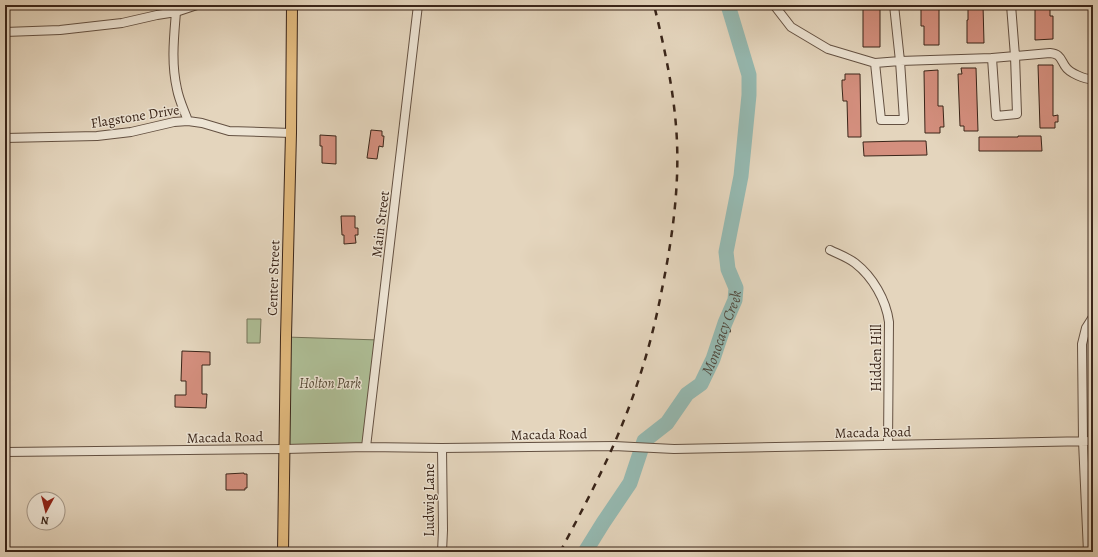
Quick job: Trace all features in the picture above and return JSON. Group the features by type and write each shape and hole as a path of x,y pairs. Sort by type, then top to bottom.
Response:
{"main road":[{"name":"Center Street","path":"283,552 292,5"}],"street":[{"path":"5,32 60,30 122,23 176,12 197,5"},
{"name":"Main Street","path":"366,447 418,5"},
{"path":"774,5 791,27 828,49 875,62 992,58 1050,53 1057,54 1063,61 1065,67 1073,74 1089,80 1093,79"},
{"path":"875,62 881,120 904,120 894,5"},
{"path":"992,58 996,116 1018,114 1011,5"},
{"path":"176,12 173,64 177,90 188,121"},
{"name":"Flagstone Drive","path":"5,138 97,136 131,132 174,122 188,121 202,123 229,131 291,133"},
{"name":"Hidden Hill","path":"830,250 856,264 870,279 884,300 889,322 888,445"},
{"path":"1088,552 1083,441 1082,344 1086,328 1093,317"},
{"name":"Macada Road","path":"5,452 366,447 442,448 622,446 674,449 1093,441"},
{"name":"Ludwig Lane","path":"442,448 442,552"}],"green space":[{"path":"247,319 261,319 260,343 247,343"},
{"name":"Holton Park","path":"286,337 379,340 366,447 285,449"}],"building":[{"path":"863,5 880,5 880,47 863,47"},
{"path":"921,5 939,5 939,45 924,45 924,26 921,26"},
{"path":"968,5 983,5 984,43 967,43"},
{"path":"1035,5 1050,5 1050,16 1053,16 1053,39 1035,40"},
{"path":"1038,65 1053,65 1053,116 1058,115 1058,122 1055,122 1055,128 1040,128"},
{"path":"961,68 976,68 978,131 964,131 964,126 960,126 958,74 962,74"},
{"path":"938,70 938,106 943,106 944,127 940,127 940,133 925,133 924,71"},
{"path":"845,74 860,74 861,137 848,137 847,101 843,101 842,86 842,80 845,80"},
{"path":"371,130 382,131 382,136 384,136 383,147 379,146 377,159 367,158"},
{"path":"320,135 336,136 336,164 322,163 322,146 320,146"},
{"path":"1041,136 1042,151 979,151 979,137"},
{"path":"926,141 927,155 864,156 863,142"},
{"path":"341,216 355,216 355,228 358,228 358,235 355,235 356,243 344,244"},
{"path":"182,351 210,352 210,365 202,365 202,394 207,394 206,408 175,407 175,395 186,395 186,381 181,381"},
{"path":"226,474 247,474 247,488 245,488 245,490 226,490"}],"waterway":[{"name":"Monocacy Creek","path":"585,552 630,483 644,441 667,423 687,394 701,384 713,359 725,323 735,300 736,288 728,269 726,252 741,176 749,95 749,75 728,5"}],"railway":[{"path":"560,552 614,444 629,406 653,329 669,252 677,179 676,124 669,73 654,5"}]}
